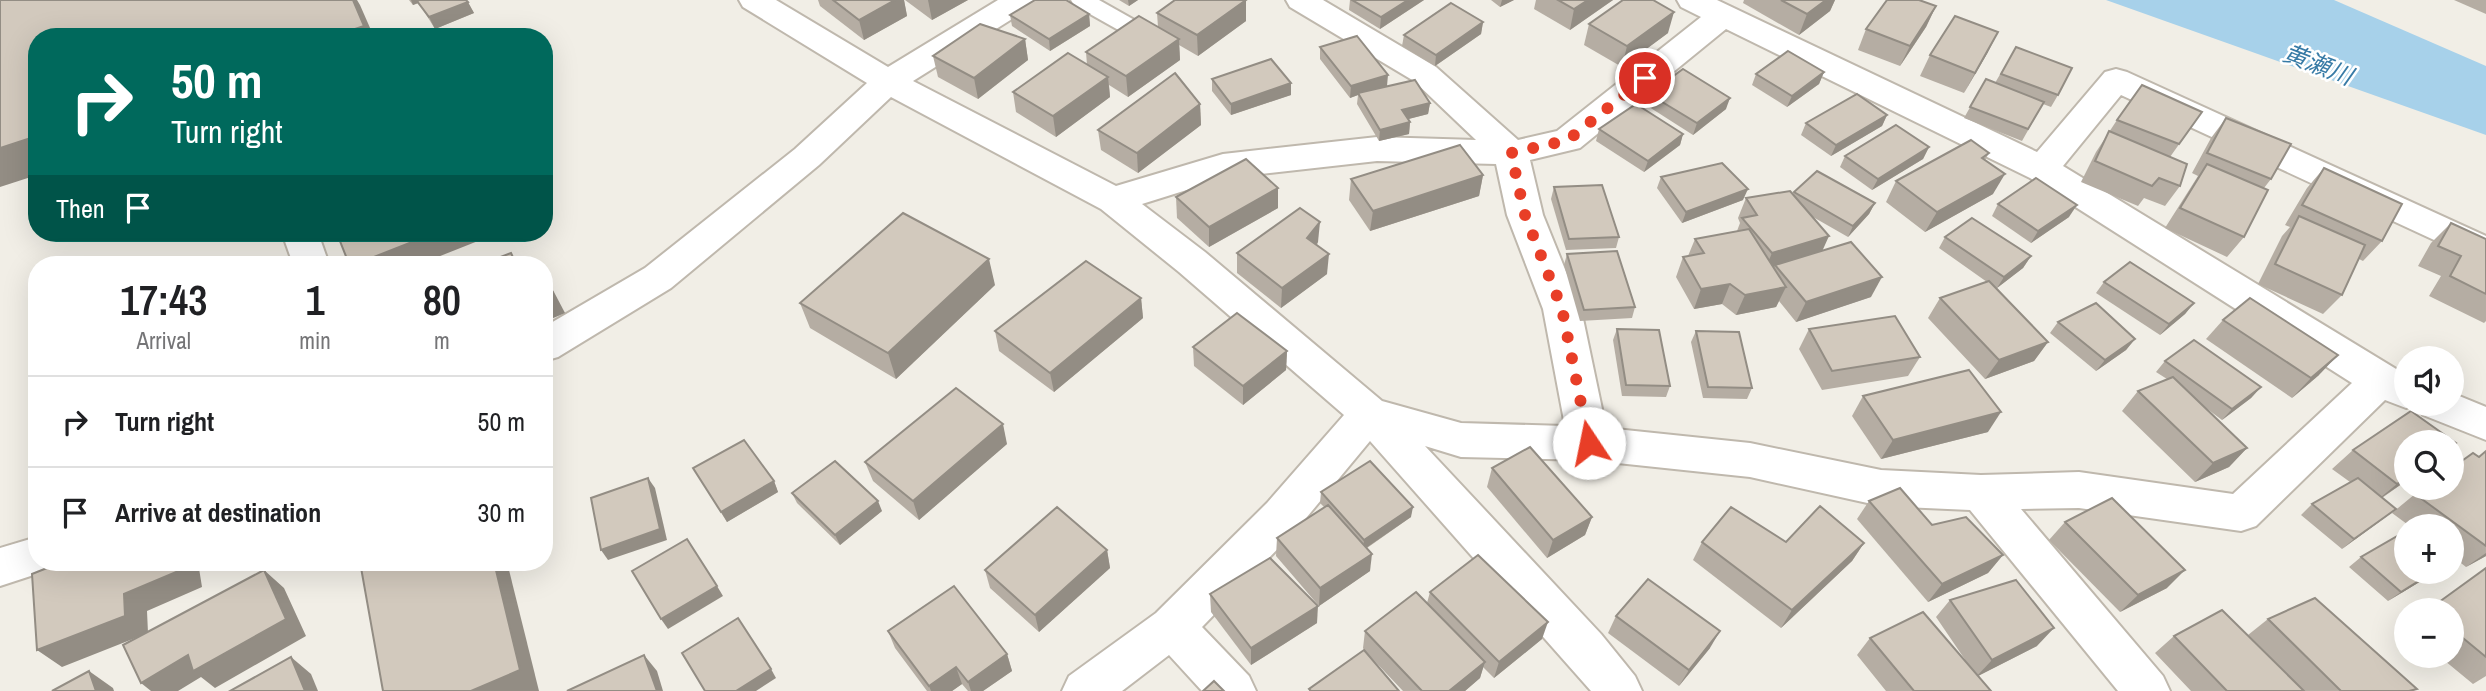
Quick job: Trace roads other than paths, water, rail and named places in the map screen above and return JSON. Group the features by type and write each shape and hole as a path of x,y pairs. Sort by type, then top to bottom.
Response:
{"street":[{"path":"754,0 888,82 1114,200 1192,262 1368,413 1585,649 1619,691"},
{"path":"1301,0 1425,74 1511,153 1525,215 1562,309 1589,443"},
{"path":"553,341 659,278 807,157 888,82 1011,2"},
{"path":"1114,200 1236,165 1377,149 1511,153 1568,140 1707,8 2042,169 2393,387 2241,513 2078,490 1981,493 1881,488 1750,460 1589,443 1461,440 1368,413"},
{"path":"2042,169 2116,80 2486,251"},
{"path":"1085,691 1172,627 1282,516 1368,413"},
{"path":"2464,415 2486,424"},
{"path":"1981,493 2147,691"},
{"path":"0,568 28,559"},
{"path":"1172,627 1233,691"}],"lane":[{"path":"1082,0 1130,27"}],"water":[{"name":"黄瀬川","path":"2106,0 2334,0 2486,66 2486,135"}]}
